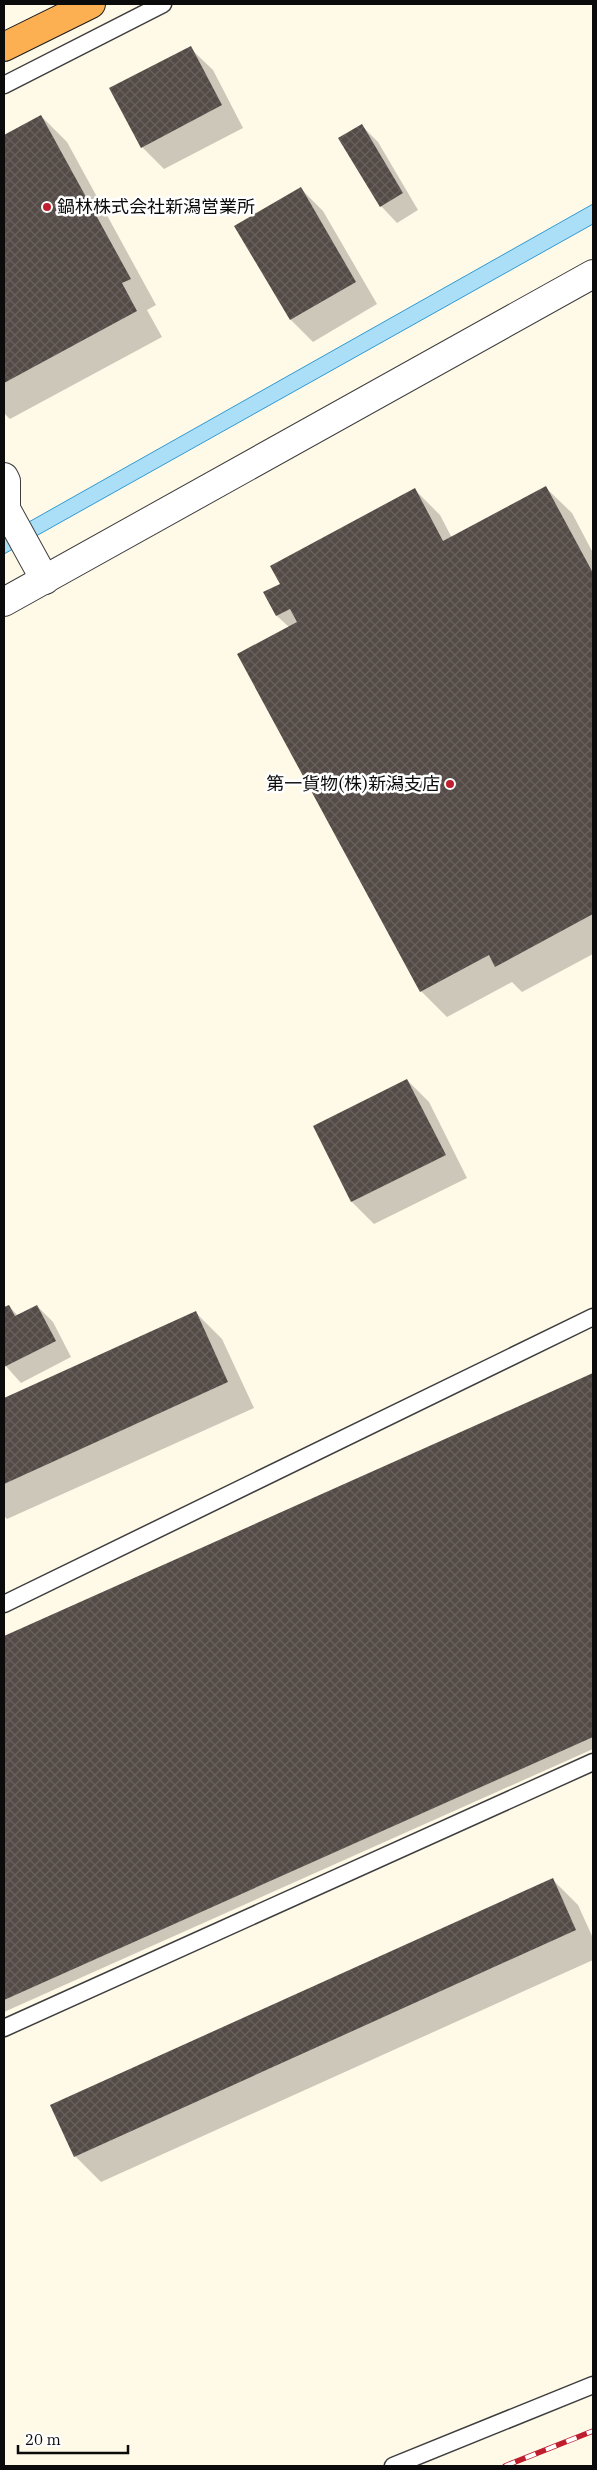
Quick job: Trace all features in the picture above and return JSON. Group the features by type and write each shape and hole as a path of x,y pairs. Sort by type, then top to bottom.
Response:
{"highway":[{"path":"4,47 91,4"}],"street":[{"path":"4,602 593,274"},
{"path":"4,477 6,481 6,509 45,580"}],"lane":[{"path":"4,85 163,4"},
{"path":"4,1604 593,1318"},
{"path":"4,2028 593,1762"},
{"path":"393,2466 593,2385"}],"water":[{"path":"593,204 593,224 4,554 4,536"}],"building":[{"path":"191,46 222,105 141,148 109,88"},
{"name":"鍋林株式会社新潟営業所","path":"41,115 131,279 122,283 137,311 4,383 4,135"},
{"path":"362,124 403,193 380,207 338,138"},
{"name":"鍋林株式会社新潟営業所","path":"301,187 356,282 290,320 234,226"},
{"name":"第一貨物(株)新潟支店","path":"546,486 593,573 593,914 495,967 489,955 420,992 237,654 297,622 290,609 276,616 263,592 280,584 270,566 415,488 443,541"},
{"path":"407,1079 446,1155 351,1202 313,1126"},
{"path":"9,1305 15,1316 37,1305 56,1341 4,1367 4,1307"},
{"path":"196,1311 228,1382 4,1484 4,1398"},
{"path":"593,1373 593,1737 4,2000 4,1636"},
{"path":"553,1878 576,1930 74,2157 50,2105"}],"railway":[{"path":"505,2466 593,2431"}],"place":[{"name":"鍋林株式会社新潟営業所","path":"47,207"},
{"name":"第一貨物(株)新潟支店","path":"450,784"}]}
